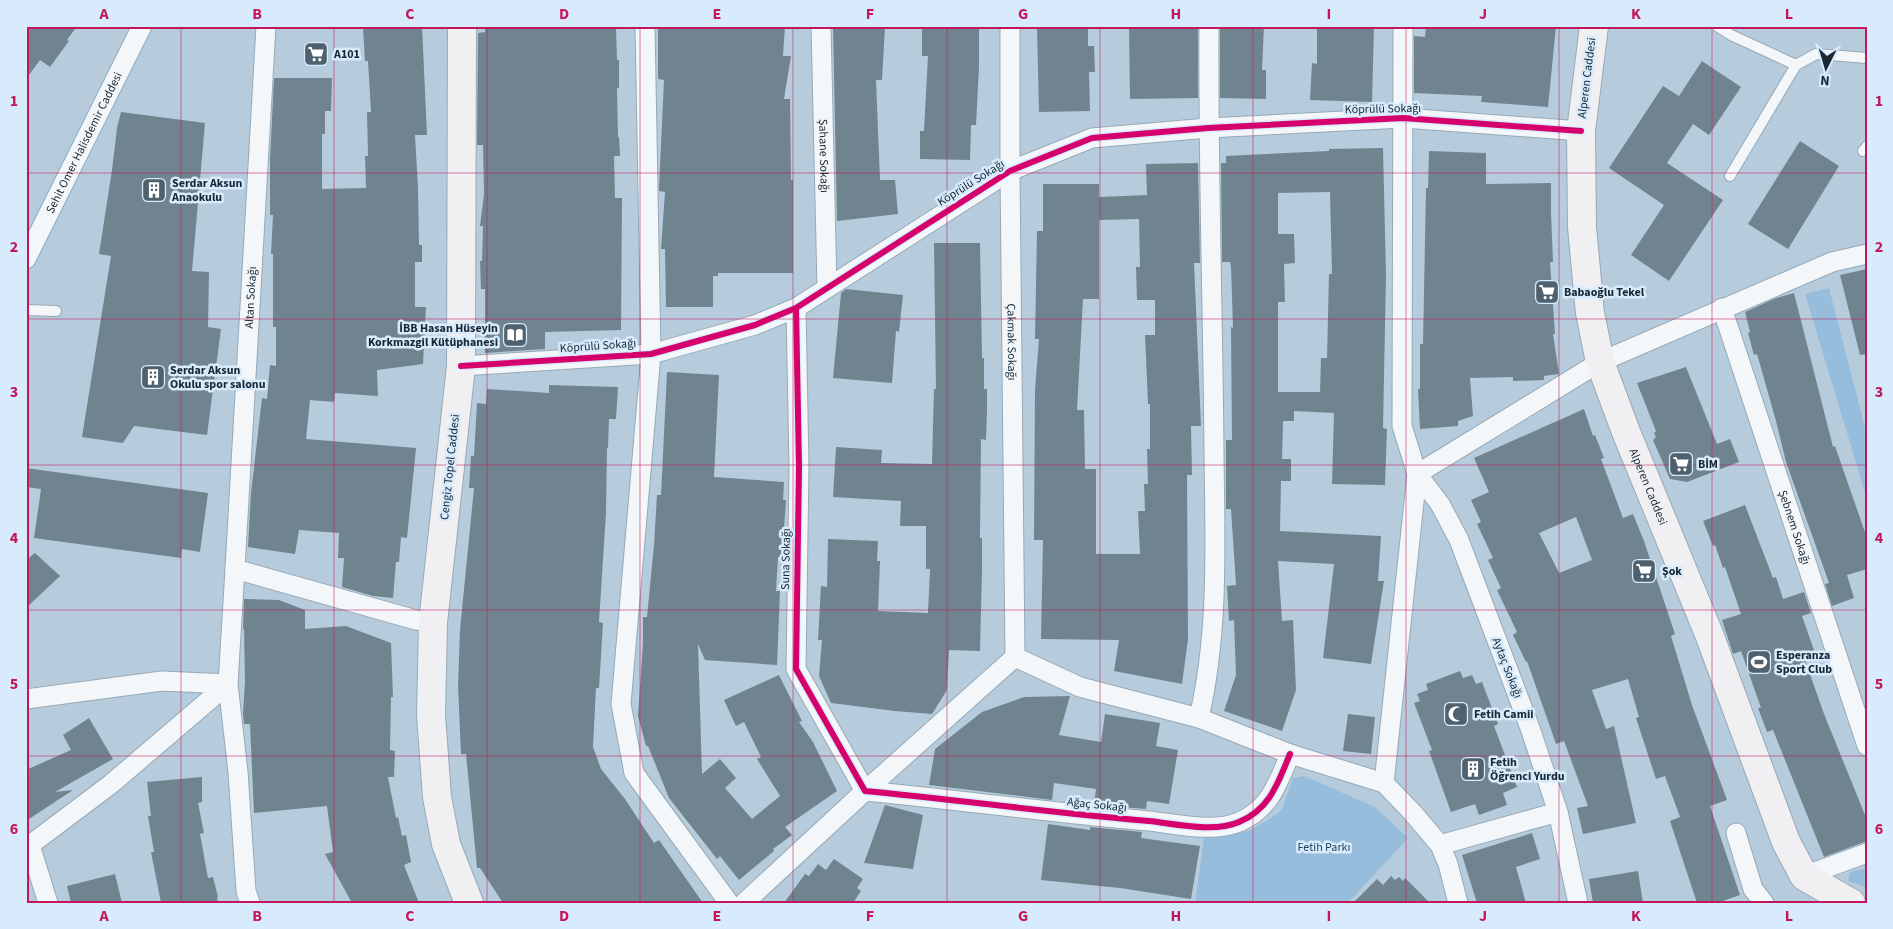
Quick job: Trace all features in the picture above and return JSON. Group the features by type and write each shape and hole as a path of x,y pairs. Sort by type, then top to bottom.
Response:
{"street":[{"name":"Sehit Omer Halisdemir Caddesi","path":"26,259 142,26"},
{"name":"Altan Sokağı","path":"250,903 246,891 238,772 228,684 266,26"},
{"name":"Cengiz Topel Caddesi","path":"462,26 461,366 433,623 431,715 437,797 446,844 469,903"},
{"path":"645,26 651,354 621,704 634,773 729,903"},
{"name":"Şahane Sokağı","path":"821,26 827,287"},
{"name":"Çakmak Sokağı","path":"1010,26 1014,658"},
{"path":"1199,718 1211,658 1215,582 1214,410 1208,128 1209,26"},
{"path":"1384,783 1417,474 1402,426 1403,26"},
{"name":"Alperen Caddesi","path":"1594,26 1581,131 1582,227 1590,313 1600,362 1626,432 1709,634 1786,842 1804,876"},
{"name":"Köprülü Sokağı","path":"461,366 651,354 755,325 796,308 1010,171 1092,138 1208,128 1403,118 1581,131"},
{"path":"1417,474 1600,362 1832,262 1867,254"},
{"name":"Suna Sokağı","path":"796,308 798,467 796,669 865,791"},
{"name":"Şebnem Sokağı","path":"1722,308 1867,746"},
{"name":"Aytaç Sokağı","path":"1417,474 1440,504 1459,540 1530,728 1558,812 1578,903"},
{"path":"235,568 416,620 433,623"},
{"path":"744,903 865,791 1014,658 1080,687 1199,718 1290,754 1384,783 1440,845 1448,864 1458,903"},
{"path":"26,699 162,682 228,684"},
{"path":"48,903 28,846 111,784 228,684"},
{"name":"Ağaç Sokağı","path":"865,791 1213,828 1239,822 1262,808 1272,795 1290,754"},
{"path":"1440,845 1558,812"},
{"path":"1736,833 1753,889 1764,903"},
{"path":"1804,876 1867,853"},
{"path":"1804,876 1851,903"}],"lane":[{"path":"1717,26 1731,35 1796,65"},
{"path":"1730,176 1796,65 1816,54 1867,58"},
{"path":"26,310 56,311"}],"green space":[{"path":"1829,288 1867,435 1867,499 1805,294"},
{"name":"Fetih Parkı","path":"1304,776 1375,807 1408,838 1348,903 1195,903 1204,838 1219,832 1249,831 1266,821 1282,810 1293,778"},
{"path":"1867,868 1867,888 1848,881 1850,872"}],"building":[{"path":"26,26 77,26 67,40 69,41 50,67 40,60 26,79"},
{"path":"422,26 427,135 415,135 419,245 422,245 422,262 415,262 415,307 426,307 423,364 377,370 378,396 335,393 334,402 310,400 306,439 416,448 407,538 401,537 399,562 396,562 393,598 373,596 342,587 344,558 338,558 339,533 299,530 295,554 248,547 251,493 262,398 267,399 270,365 276,366 276,327 273,327 273,254 271,254 273,215 270,215 270,160 274,78 332,78 331,111 325,111 325,134 322,134 322,189 366,188 365,156 368,156 367,112 371,112 368,61 365,61 363,27"},
{"path":"485,26 616,26 617,60 619,60 619,88 617,88 620,156 614,156 615,198 622,198 621,330 545,332 545,349 485,353 485,289 481,289 480,261 482,261 483,226 480,226 484,194 483,145 477,145 478,33 485,32"},
{"path":"658,26 785,26 783,56 791,56 784,99 790,99 791,180 793,180 793,273 718,273 718,276 713,276 713,307 666,307 665,249 661,249 665,192 659,191 664,80 658,79"},
{"path":"833,26 885,26 882,80 876,80 880,180 895,180 898,214 837,221"},
{"path":"922,26 979,26 976,125 971,125 970,160 920,159 920,131 924,131 928,56 922,56"},
{"path":"1037,26 1088,26 1088,46 1094,46 1095,72 1089,72 1090,111 1039,112"},
{"path":"1129,26 1198,26 1198,98 1130,99"},
{"path":"1220,26 1264,26 1262,70 1266,70 1266,99 1220,98"},
{"path":"1317,26 1374,26 1372,102 1310,100 1312,63 1317,64"},
{"path":"1426,26 1556,26 1548,107 1481,102 1482,96 1414,93 1414,36 1425,37"},
{"path":"1702,61 1741,87 1709,135 1693,124 1667,163 1723,200 1669,281 1631,255 1664,205 1609,168 1663,86 1679,96"},
{"path":"121,112 205,123 192,271 209,272 208,327 221,329 207,435 134,426 123,443 82,437 111,256 99,254 117,128"},
{"path":"1800,141 1839,166 1788,249 1748,224"},
{"path":"1383,148 1386,275 1383,428 1387,429 1385,485 1332,484 1334,413 1294,411 1294,421 1283,421 1282,459 1291,459 1291,481 1281,481 1280,531 1381,536 1378,581 1384,581 1371,664 1323,658 1334,564 1278,561 1282,621 1293,620 1296,690 1282,731 1224,711 1236,675 1234,620 1229,621 1227,586 1236,585 1231,509 1226,509 1226,440 1232,440 1231,327 1233,328 1231,266 1230,262 1222,262 1221,163 1226,163 1226,156 1329,151 1329,149","holes":["1330,192 1332,274 1329,274 1327,358 1321,358 1320,392 1278,392 1278,302 1285,302 1284,264 1295,263 1294,234 1278,234 1278,193"]},
{"path":"1429,151 1486,153 1486,184 1551,183 1553,262 1550,262 1555,334 1553,334 1559,374 1544,376 1544,380 1513,381 1513,377 1470,378 1473,416 1458,421 1458,426 1420,429 1418,389 1420,389 1420,344 1423,344 1426,188 1428,188"},
{"path":"1198,163 1200,263 1194,263 1201,426 1191,426 1192,475 1187,475 1188,639 1182,684 1114,671 1119,640 1041,639 1043,540 1034,540 1035,390 1039,339 1035,339 1037,231 1043,231 1043,184 1099,184 1099,197 1147,195 1146,164","holes":["1139,219 1140,267 1136,267 1137,300 1155,300 1155,335 1145,335 1148,404 1150,404 1150,449 1147,449 1148,484 1144,484 1145,511 1138,511 1140,554 1096,554 1096,469 1085,469 1084,410 1077,410 1083,299 1099,299 1099,220"]},
{"path":"934,243 980,243 982,358 984,358 984,389 987,389 987,412 986,440 981,439 980,538 982,538 982,570 980,651 949,650 947,690 932,714 831,703 819,676 822,640 818,640 821,586 827,587 828,539 878,541 877,561 880,561 878,611 928,613 930,569 926,569 926,526 900,526 901,501 833,497 836,447 882,450 881,463 932,464 934,389 936,389"},
{"path":"1867,269 1867,354 1860,355 1840,275"},
{"path":"846,289 903,295 899,332 896,331 892,383 833,378 841,293"},
{"path":"1794,293 1833,447 1835,446 1867,538 1867,569 1847,575 1854,598 1832,606 1825,584 1829,583 1786,462 1757,354 1754,355 1745,312 1776,298"},
{"path":"1686,367 1717,444 1730,439 1739,462 1687,482 1670,479 1653,440 1656,437 1654,433 1656,431 1637,383"},
{"path":"667,372 719,375 714,477 784,482 783,500 786,500 782,557 778,557 776,591 780,591 777,665 705,660 698,644 702,774 720,759 736,778 725,788 752,819 780,796 757,759 761,757 744,722 736,726 724,700 779,675 802,721 799,722 813,742 837,791 785,827 792,835 773,849 774,851 739,880 720,856 717,859 669,798 648,746 646,746 638,716 643,617 647,617 657,495 661,495"},
{"path":"549,385 618,387 616,419 609,419 606,513 599,622 603,623 599,688 596,688 593,747 601,769 625,799 654,843 659,840 703,903 503,903 480,868 477,868 466,754 461,754 458,686 460,630 474,488 469,488 471,456 474,456 477,403 486,404 487,389 549,393"},
{"path":"1584,409 1593,436 1595,435 1604,458 1601,459 1623,518 1633,514 1644,541 1675,634 1671,636 1692,705 1727,800 1710,806 1740,895 1717,903 1697,903 1670,821 1680,817 1665,776 1656,779 1636,718 1639,717 1628,679 1592,690 1606,729 1614,726 1636,823 1583,834 1577,808 1588,806 1564,741 1556,744 1527,661 1513,635 1517,632 1497,590 1501,588 1488,560 1493,558 1477,524 1481,522 1471,500 1489,492 1474,458","holes":["1576,517 1592,560 1559,573 1539,533"]},
{"path":"26,468 208,493 200,552 182,549 181,558 34,538 41,489 26,487"},
{"path":"1745,505 1773,578 1776,577 1783,599 1804,592 1811,613 1802,616 1816,656 1805,660 1824,714 1867,820 1867,841 1824,857 1773,730 1767,732 1758,708 1761,708 1741,651 1733,654 1722,620 1741,614 1725,567 1723,568 1715,545 1713,546 1703,521"},
{"path":"35,553 60,576 26,608 26,560"},
{"path":"244,599 279,600 305,610 305,629 346,626 391,643 393,697 391,697 390,750 395,751 394,777 388,777 396,818 398,817 402,836 406,835 411,862 404,865 419,903 352,903 325,854 333,852 327,806 254,813 250,724 244,724 243,714 245,682"},
{"path":"1460,671 1463,678 1472,675 1476,684 1482,682 1498,724 1494,726 1517,787 1503,793 1507,805 1479,815 1475,804 1451,812 1429,751 1432,750 1414,703 1420,701 1417,694 1428,690 1426,684"},
{"path":"1070,696 1059,735 1101,742 1105,714 1160,723 1156,746 1178,750 1169,804 1147,801 1146,809 1094,805 1096,789 1054,783 1052,800 929,785 935,749 982,712 1024,697"},
{"path":"1348,714 1375,717 1371,754 1343,751"},
{"path":"89,718 113,759 55,792 73,790 26,821 26,770 71,750 63,735"},
{"path":"202,777 202,802 198,803 204,833 200,834 208,878 213,877 218,903 161,903 151,852 154,852 148,816 151,816 147,782"},
{"path":"885,805 923,815 913,869 864,863"},
{"path":"1048,824 1090,830 1090,827 1142,832 1141,838 1200,846 1191,899 1120,888 1041,880"},
{"path":"1532,833 1540,859 1516,867 1526,903 1477,903 1462,855"},
{"path":"834,859 863,879 857,888 861,891 853,903 784,903 805,874 809,876 818,864 826,870"},
{"path":"1638,871 1643,903 1593,903 1589,879"},
{"path":"115,874 122,903 71,903 67,886"},
{"path":"1391,876 1395,880 1399,877 1403,881 1405,878 1430,903 1353,903 1377,879 1383,885"}],"cycle path":[{"path":"461,366 651,354 755,325 796,308 1010,171 1092,138 1208,128 1403,118 1581,131"},
{"path":"796,308 799,467 796,669 865,791 1183,826 1218,827 1250,817 1266,802 1277,785 1290,754"}],"place":[{"name":"A101","path":"316,54"},
{"name":"Serdar Aksun Anaokulu","path":"154,190"},
{"name":"Babaoğlu Tekel","path":"1547,292"},
{"name":"İBB Hasan Hüseyin Korkmazgil Kütüphanesi","path":"515,335"},
{"name":"Serdar Aksun Okulu spor salonu","path":"153,377"},
{"name":"BİM","path":"1681,464"},
{"name":"Şok","path":"1644,571"},
{"name":"Esperanza Sport Club","path":"1759,662"},
{"name":"Fetih Camii","path":"1456,714"},
{"name":"Fetih Öğrenci Yurdu","path":"1473,769"}]}
